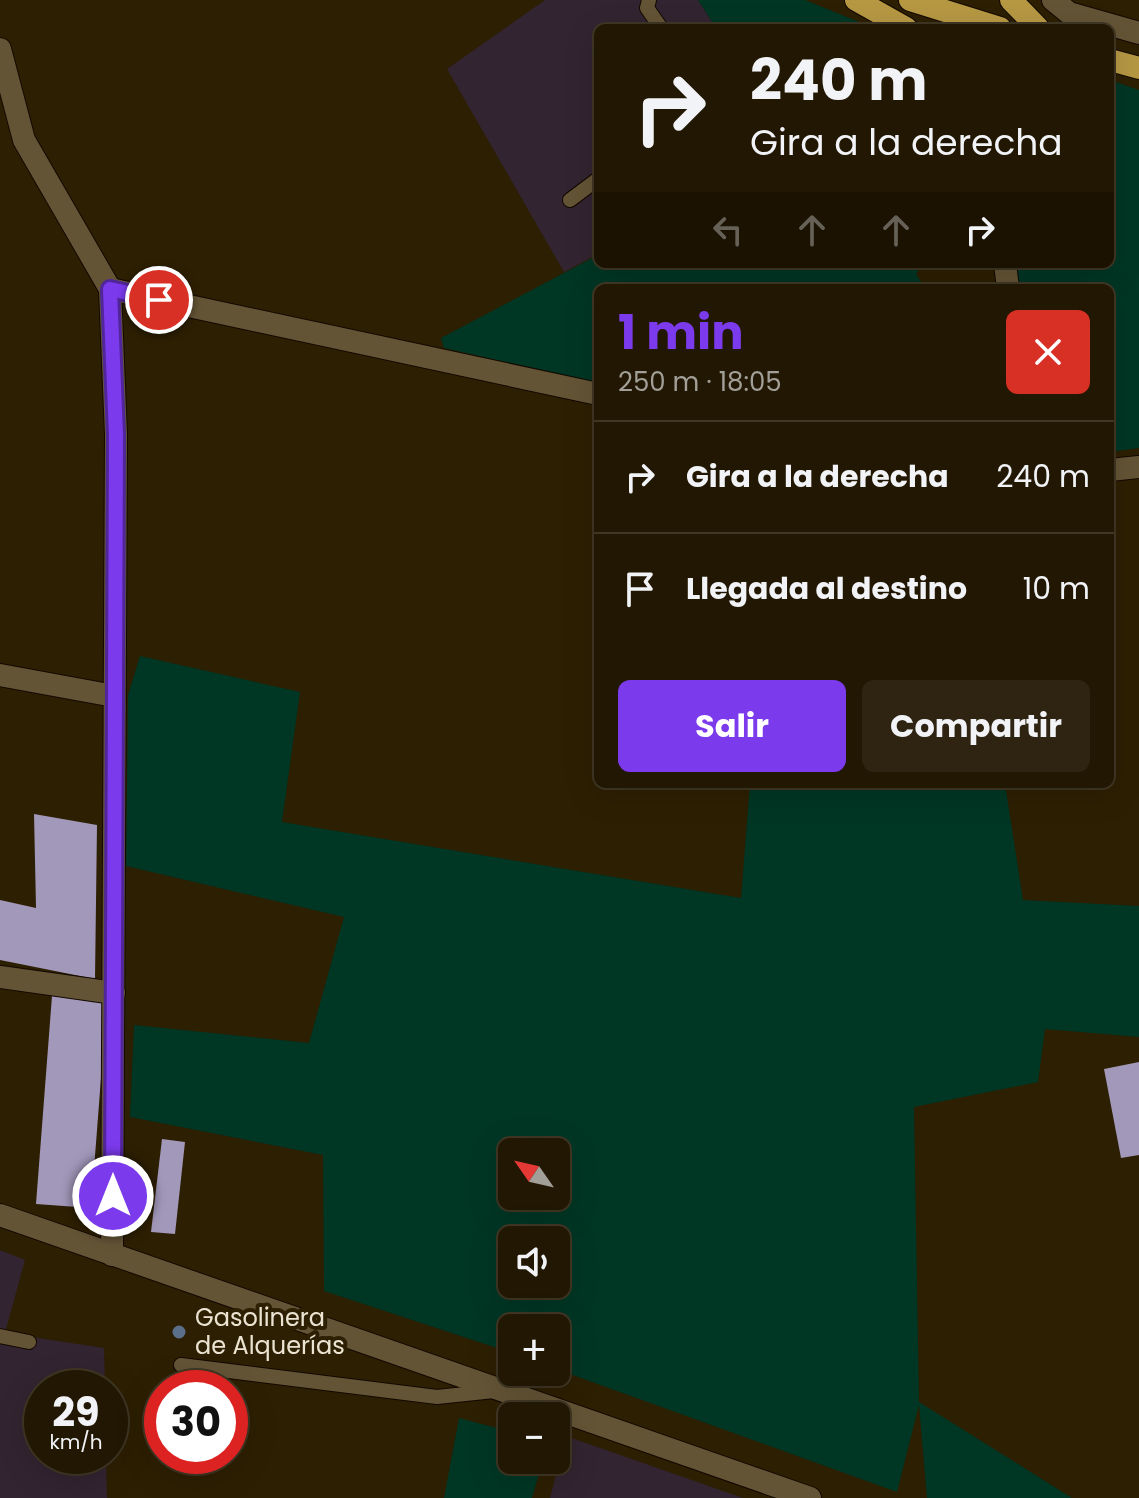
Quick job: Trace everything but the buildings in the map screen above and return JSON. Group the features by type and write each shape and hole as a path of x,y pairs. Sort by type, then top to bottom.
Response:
{"highway":[{"path":"856,0 899,24"},
{"path":"915,24 913,0 988,24"},
{"path":"1010,0 1013,24"},
{"path":"1010,0 1034,24"},
{"path":"1114,61 1139,68"}],"street":[{"path":"1053,0 1069,13 1108,24"},
{"path":"1114,26 1139,33"},
{"path":"0,49 24,140 110,289 116,435 112,1255"},
{"path":"110,289 594,393"},
{"path":"1114,470 1139,467"},
{"path":"0,675 114,696"},
{"path":"0,977 114,993"},
{"path":"0,1215 810,1498"}],"lane":[{"path":"649,0 647,8 658,24"},
{"path":"570,200 594,182"},
{"path":"0,1336 29,1342"},
{"path":"181,1365 437,1397 497,1391"}],"shaded area":[{"path":"545,0 698,0 713,24 594,24 594,256 564,272 447,69"},
{"path":"0,1250 25,1260 5,1333 104,1348 105,1370 24,1370 24,1474 106,1474 107,1498 0,1498"},
{"path":"570,1437 743,1498 550,1498 556,1474 570,1474"}],"green space":[{"path":"698,0 805,0 864,24 713,24"},
{"path":"1114,81 1139,90 1139,448 1114,451 1114,284 1018,284 1016,268 1114,268"},
{"path":"594,257 594,268 920,268 916,274 922,284 594,284 594,382 444,348 441,338"},
{"path":"140,656 300,692 282,822 741,898 750,788 1006,788 1023,900 1139,906 1139,1037 1045,1029 1038,1082 914,1107 919,1402 1072,1498 927,1498 919,1405 897,1492 570,1374 570,1314 498,1314 498,1348 324,1291 323,1155 130,1117 134,1025 309,1043 344,917 126,866 128,695"},
{"path":"459,1418 498,1428 498,1474 539,1474 532,1498 444,1498"}],"place":[{"name":"Gasolinera de Alquerías","path":"179,1332"}],"route":[{"path":"113,1196 116,435 110,289 159,300"}]}
